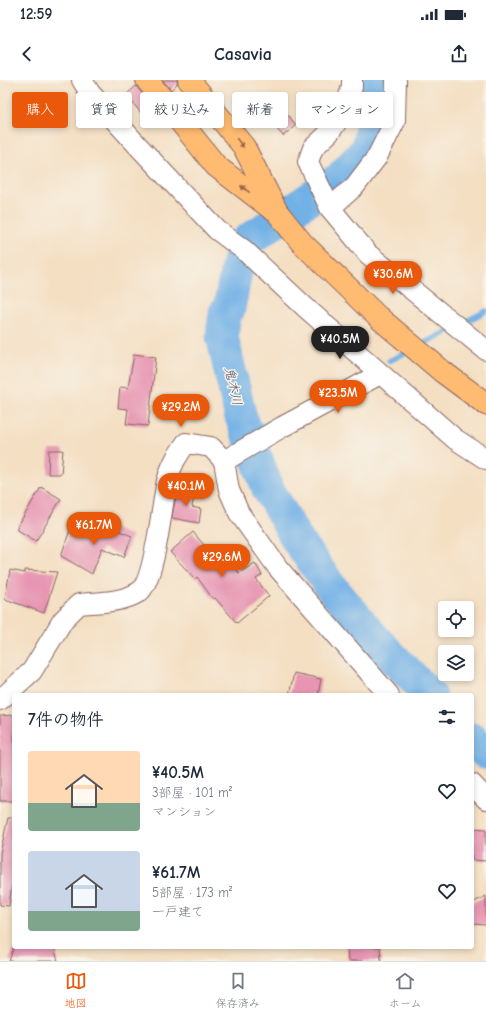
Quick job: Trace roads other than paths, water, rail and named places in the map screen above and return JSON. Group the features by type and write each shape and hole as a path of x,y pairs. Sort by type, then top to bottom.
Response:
{"highway":[{"path":"147,80 216,166 277,212"},
{"path":"189,80 244,147 277,212 302,243 378,317 443,372 486,404"}],"street":[{"path":"82,80 90,93 217,230 244,250 306,308 455,439 486,459"},
{"path":"352,80 352,87 343,113 329,133 313,148 308,162 330,208 368,254 486,350"},
{"path":"330,208 355,186 377,157 395,121 396,80"},
{"path":"224,460 380,374"},
{"path":"0,700 32,671 63,620 79,604 122,600 140,591 149,576 167,481 173,462 186,443 211,447 224,460 229,490 239,513 278,568 387,693"},
{"path":"474,786 486,799"}],"waterway":[{"name":"鬼木川","path":"375,80 375,97 368,148 340,178 248,240 237,267 229,309 225,313 222,336 240,414 268,489 298,541 331,587 374,638 428,693"},
{"path":"461,324 486,311"},
{"path":"419,346 454,328"},
{"path":"389,361 409,351"},
{"path":"248,434 279,418"},
{"name":"鬼木川","path":"474,741 486,753"}]}
